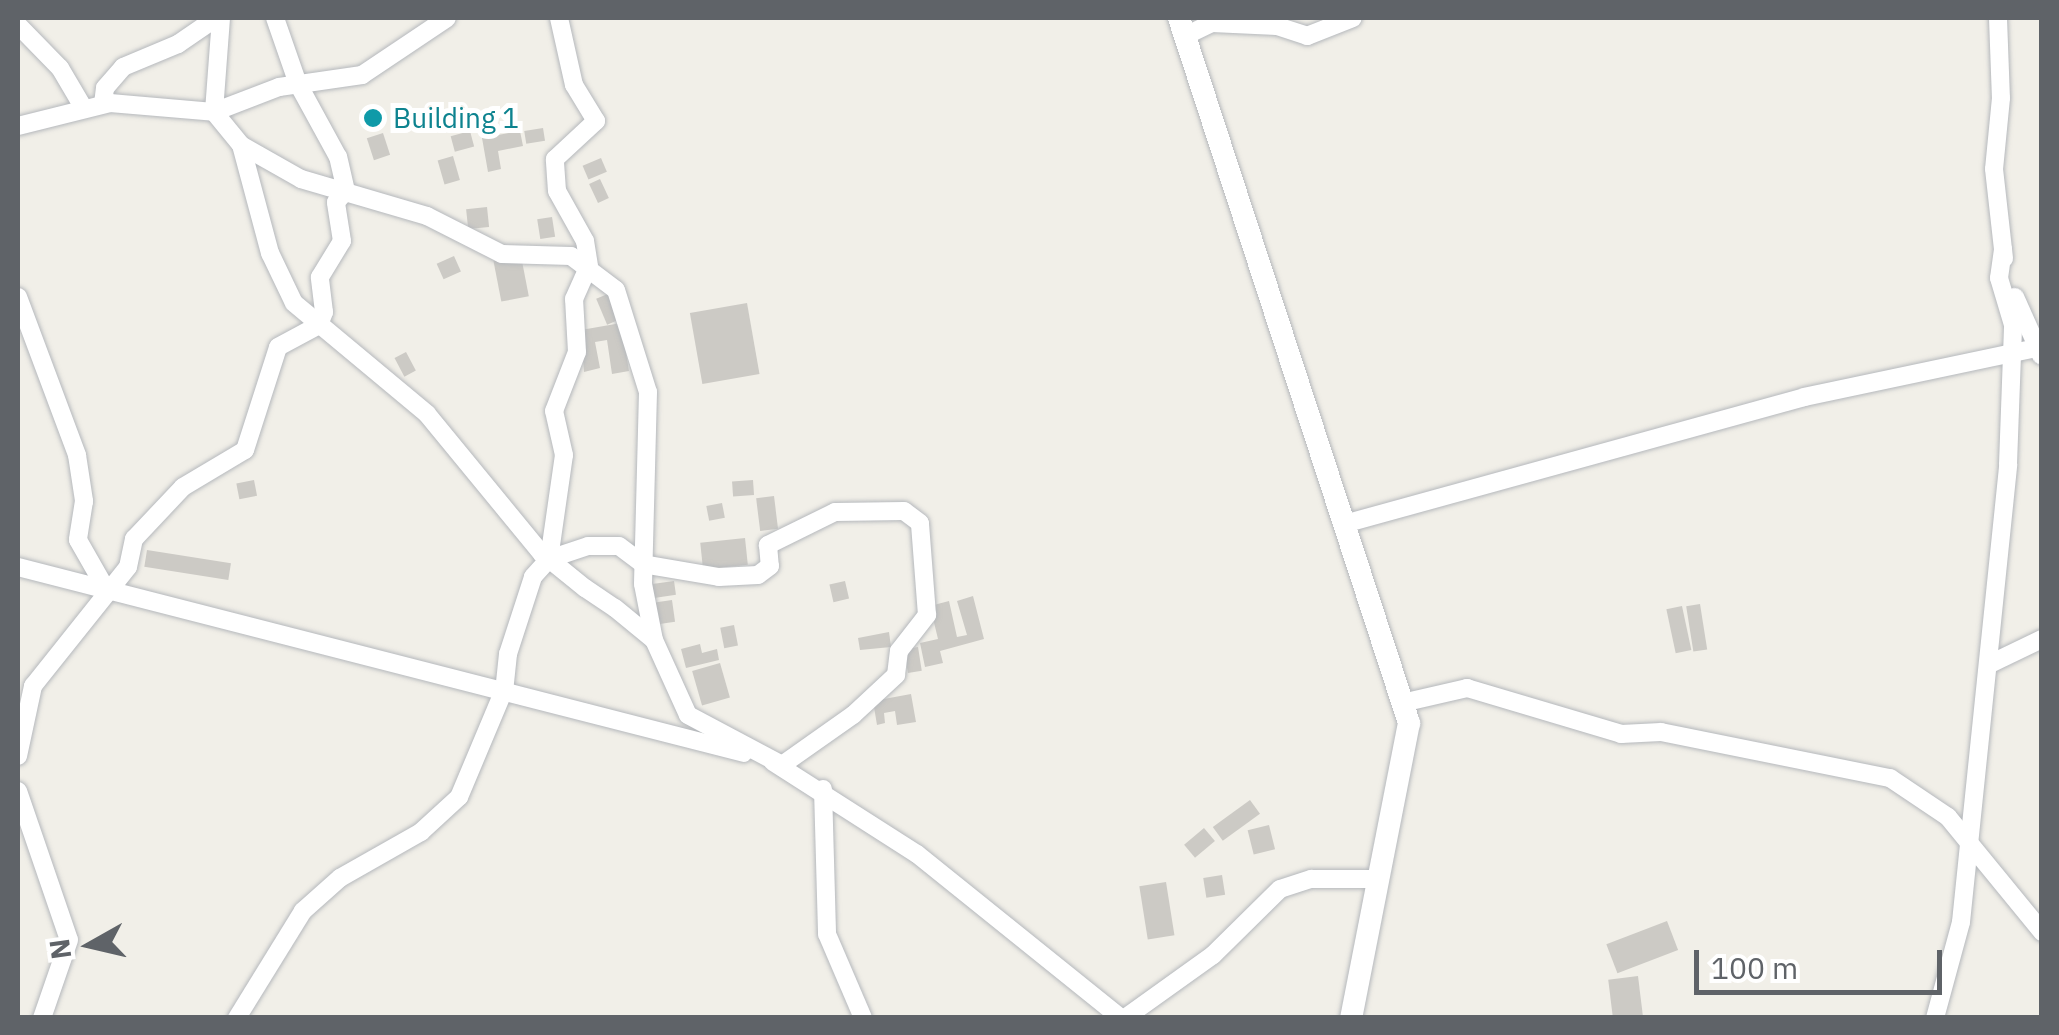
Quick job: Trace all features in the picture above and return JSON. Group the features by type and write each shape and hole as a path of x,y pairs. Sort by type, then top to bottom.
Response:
{"main road":[{"path":"1182,27 1409,723 1352,1018"}],"street":[{"path":"103,104 105,88 123,68 178,44 219,18"},
{"path":"219,18 214,112 241,145 301,179 427,216 502,254 570,256 590,266 616,290 648,392 643,564 654,640 688,715 823,788 917,854 1123,1018 1213,954 1280,889 1311,879 1378,879"},
{"path":"275,18 298,84 334,147 346,191"},
{"path":"18,126 103,104 214,112 298,84 362,76 447,18"},
{"path":"549,559 564,455 554,411 577,352 574,299 590,266 584,241 557,192 555,159 596,121 574,85 560,18"},
{"path":"1182,27 1212,23 1277,26 1306,36 1353,18"},
{"path":"1344,524 1804,397 2040,350 2007,278 2003,249 1994,169 2001,98 1998,18"},
{"path":"18,25 60,68 83,107"},
{"path":"241,145 280,283 320,325 428,414 549,559 654,640"},
{"path":"320,325 326,296 320,277 342,242 336,202 346,191"},
{"path":"1935,1018 1960,922 1990,664 2013,358 2013,325 1999,278 2003,249"},
{"path":"18,297 76,455 84,501 78,540 106,590"},
{"path":"18,756 33,686 128,567 134,539 183,486 245,450 278,347 320,325"},
{"path":"236,1018 314,901 451,808 504,690 514,632 533,577 549,559 588,546 619,546 643,564 719,578 758,575 770,566 768,545 815,518 850,510 914,514 928,572 926,615 899,651 896,675 853,715 782,766"},
{"path":"18,567 504,690 782,766"},
{"path":"1990,664 2042,639"},
{"path":"1402,703 1467,688 1622,734 1661,732 1810,757 1890,778 1968,838 2042,932"},
{"path":"823,788 827,934 863,1018"},
{"path":"18,791 68,940 42,1018"}],"building":[{"name":"Building 1","path":"375,106 385,116 371,129 362,119"},
{"path":"543,128 545,141 526,144 524,131"},
{"path":"470,131 474,146 455,152 451,136"},
{"path":"520,131 523,146 498,151 501,169 488,172 482,138"},
{"path":"383,133 390,155 374,160 367,138"},
{"path":"453,156 460,180 445,184 438,160"},
{"path":"601,158 607,172 588,180 583,166"},
{"path":"600,179 609,198 598,203 589,184"},
{"path":"487,207 489,227 468,229 466,209"},
{"path":"552,217 555,237 540,239 537,219"},
{"path":"454,256 461,272 444,279 437,264"},
{"path":"521,256 529,296 501,302 494,261"},
{"path":"610,293 621,319 607,325 596,299"},
{"path":"747,303 760,374 702,384 690,313"},
{"path":"621,323 629,371 612,374 607,340 595,342 600,368 584,372 581,330"},
{"path":"406,352 416,371 404,377 395,358"},
{"path":"254,480 257,496 239,499 236,483"},
{"path":"753,480 754,495 733,496 732,481"},
{"path":"774,496 778,529 760,531 756,498"},
{"path":"722,503 725,518 709,521 706,506"},
{"path":"745,538 748,565 703,570 700,543"},
{"path":"147,550 231,563 228,580 144,567"},
{"path":"674,581 676,595 654,598 652,584"},
{"path":"845,581 849,599 833,602 829,585"},
{"path":"973,596 984,639 940,651 943,663 925,667 920,643 938,639 930,606 949,601 957,637 967,635 957,601"},
{"path":"672,600 675,622 656,624 653,603"},
{"path":"1700,604 1707,649 1693,652 1686,606"},
{"path":"1682,606 1691,650 1676,653 1666,609"},
{"path":"734,625 738,646 724,648 720,628"},
{"path":"889,632 891,647 860,650 858,638"},
{"path":"700,644 702,653 717,649 719,660 686,668 681,649"},
{"path":"918,647 922,671 908,673 904,649"},
{"path":"720,663 730,698 702,706 692,671"},
{"path":"911,694 916,722 897,725 895,711 884,713 885,723 877,725 873,701"},
{"path":"1250,800 1260,814 1223,841 1213,827"},
{"path":"1269,825 1275,849 1254,855 1248,830"},
{"path":"1204,828 1215,841 1195,858 1184,845"},
{"path":"1222,875 1225,895 1206,898 1203,878"},
{"path":"1166,882 1174,935 1148,940 1139,886"},
{"path":"1667,921 1678,950 1617,973 1606,944"},
{"path":"1638,976 1643,1018 1613,1018 1608,980"}],"place":[{"name":"Building 1","path":"373,118"}]}
